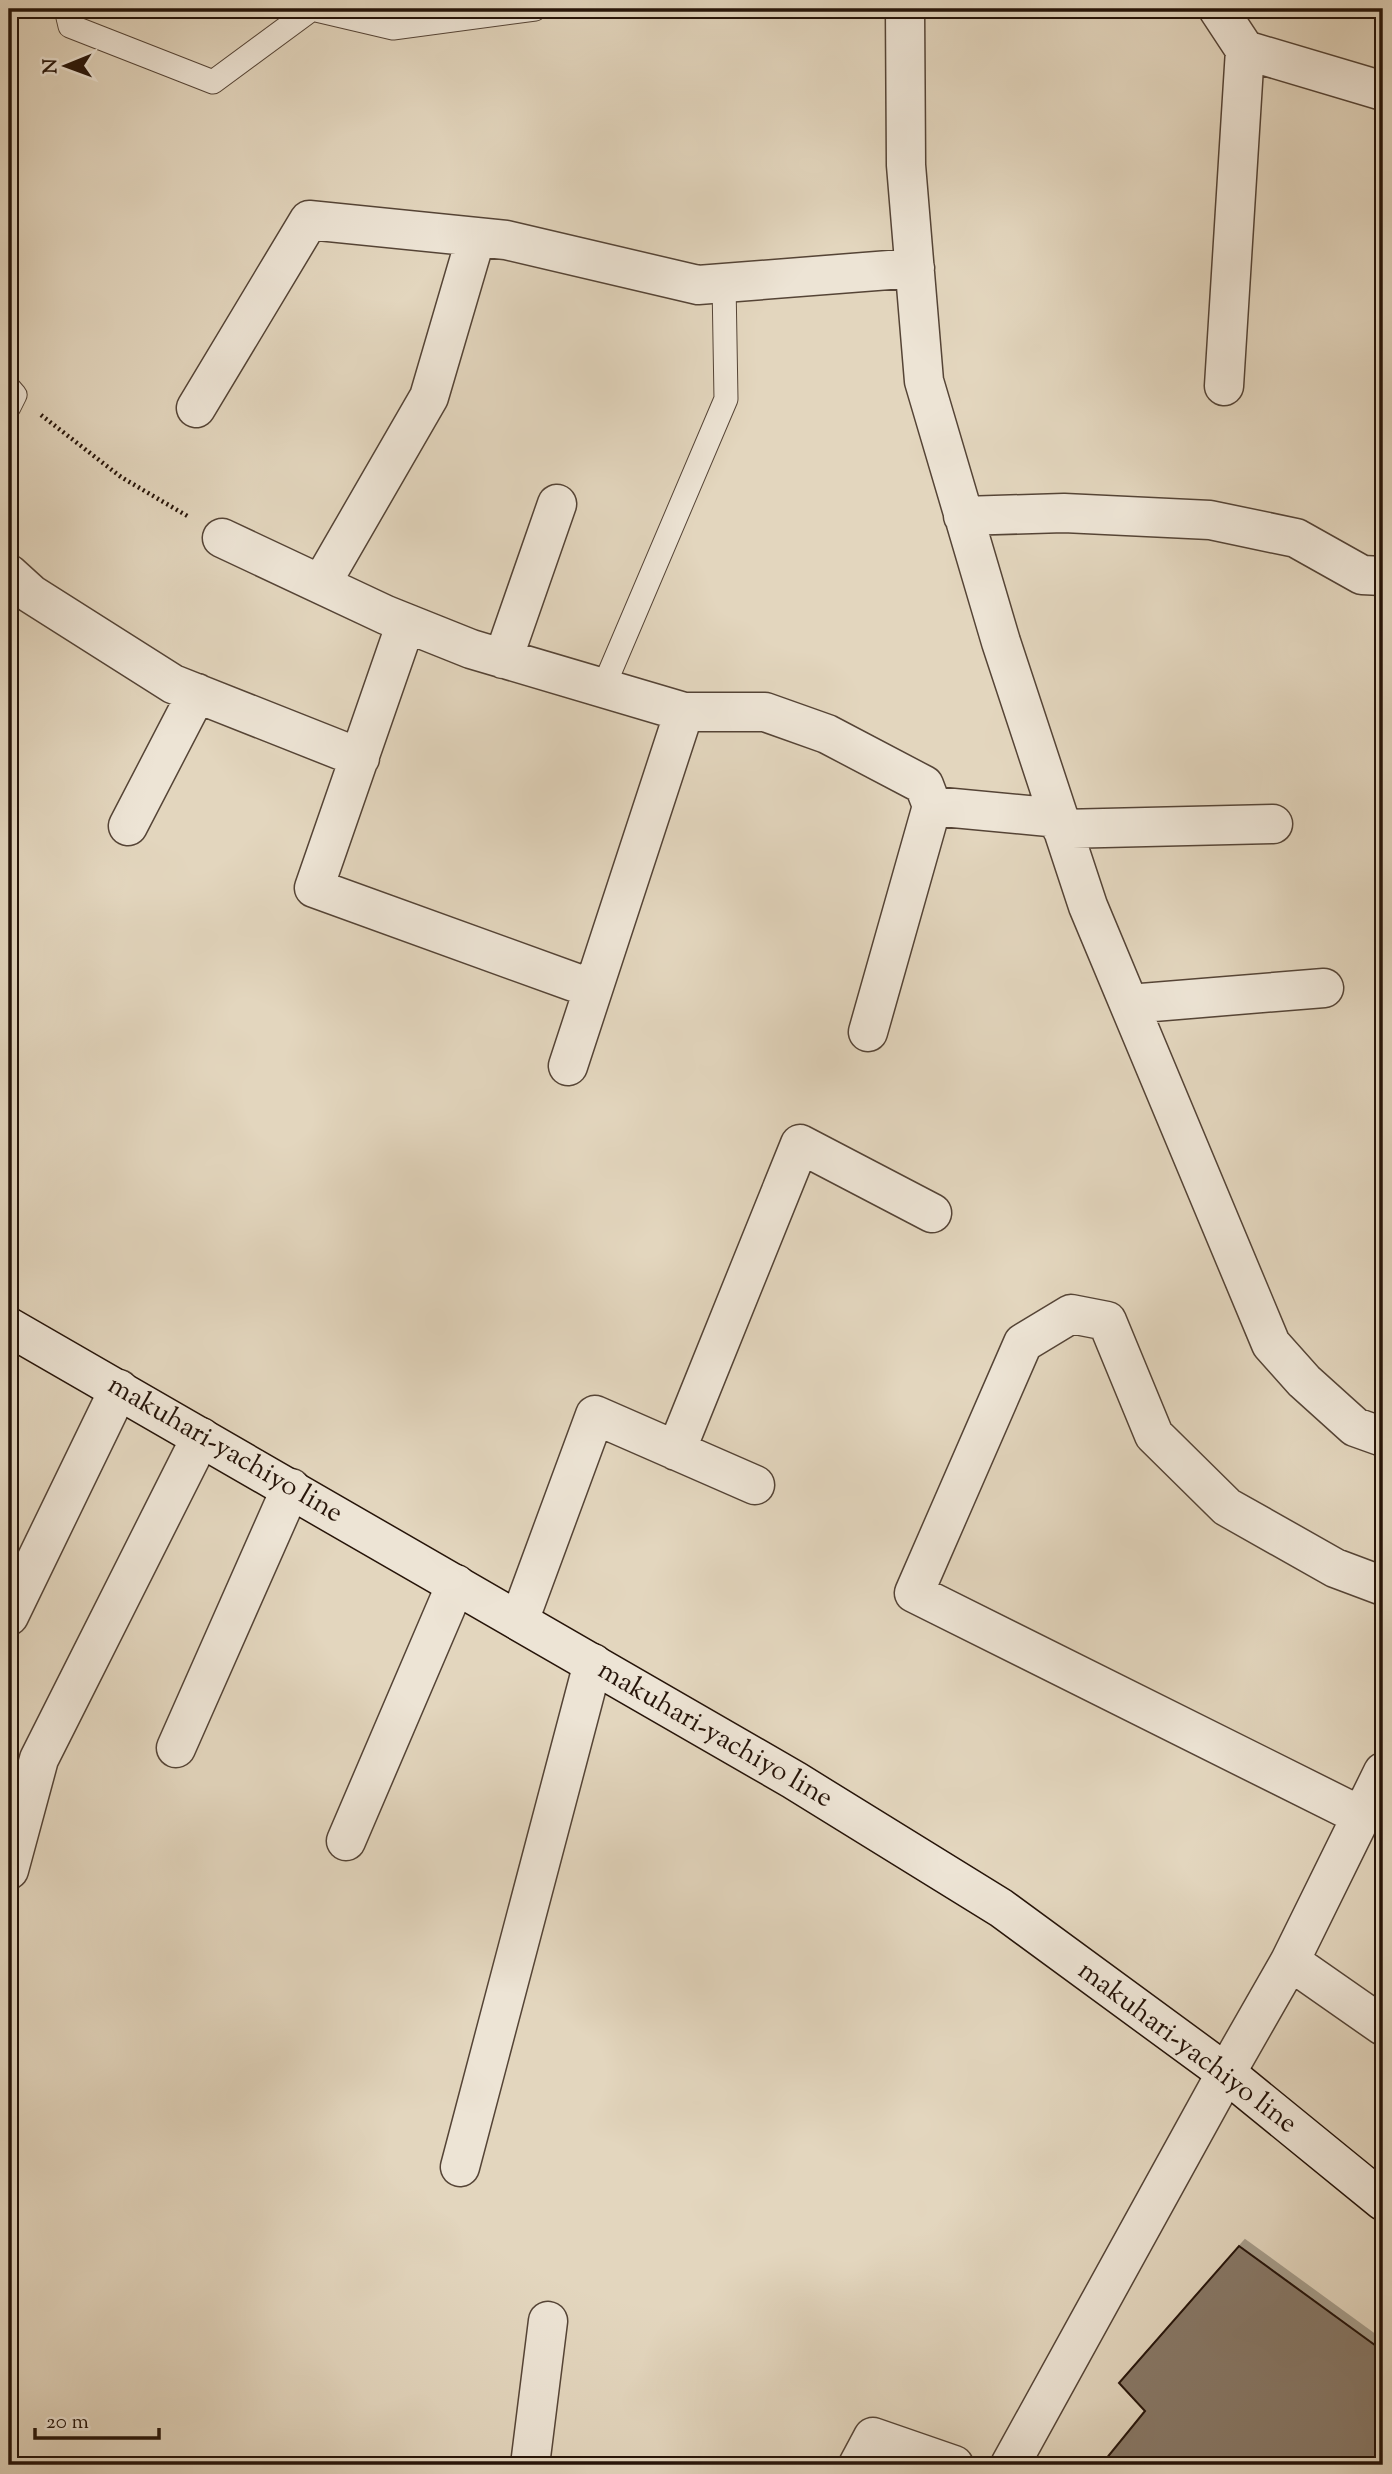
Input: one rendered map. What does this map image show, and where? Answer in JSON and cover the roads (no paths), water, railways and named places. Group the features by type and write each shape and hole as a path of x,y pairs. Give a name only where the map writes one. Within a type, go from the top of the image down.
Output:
{"street":[{"path":"905,9 906,165 924,382 1005,654 1088,906 1270,1344 1304,1381 1355,1427 1383,1437"},
{"path":"1218,9 1245,50 1224,386"},
{"path":"1245,50 1383,91"},
{"path":"196,408 309,220 506,240 698,285 915,268"},
{"path":"321,584 429,397 476,237"},
{"path":"503,659 557,504"},
{"path":"962,516 1064,513 1210,520 1296,538 1362,575 1383,576"},
{"path":"222,538 407,623 471,649 684,712 765,712 827,734 924,785 932,806 868,1032"},
{"path":"9,574 31,594 173,684 360,758"},
{"path":"407,623 314,888 593,989"},
{"path":"128,826 197,693"},
{"path":"568,1066 684,712"},
{"path":"932,806 1061,824 1273,824"},
{"path":"1129,1004 1324,988"},
{"path":"676,1451 800,1144 932,1213"},
{"path":"1361,1816 914,1593 1023,1343 1071,1314 1107,1321 1154,1435 1227,1507 1335,1568 1383,1586"},
{"name":"makuhari-yachiyo line","path":"9,1326 794,1780 1001,1908 1226,2073 1383,2200"},
{"path":"9,1615 119,1389"},
{"path":"519,1621 595,1415 755,1485"},
{"path":"9,1870 39,1759 201,1437"},
{"path":"176,1748 291,1488"},
{"path":"346,1841 456,1584"},
{"path":"460,2167 593,1663"},
{"path":"1010,2465 1290,1961 1383,1772"},
{"path":"1290,1961 1383,2026"},
{"path":"530,2465 548,2321"},
{"path":"858,2465 873,2437 954,2465"}],"lane":[{"path":"66,9 70,26 213,82 312,9 393,28 535,9"},
{"path":"603,688 726,399 724,283"}]}
